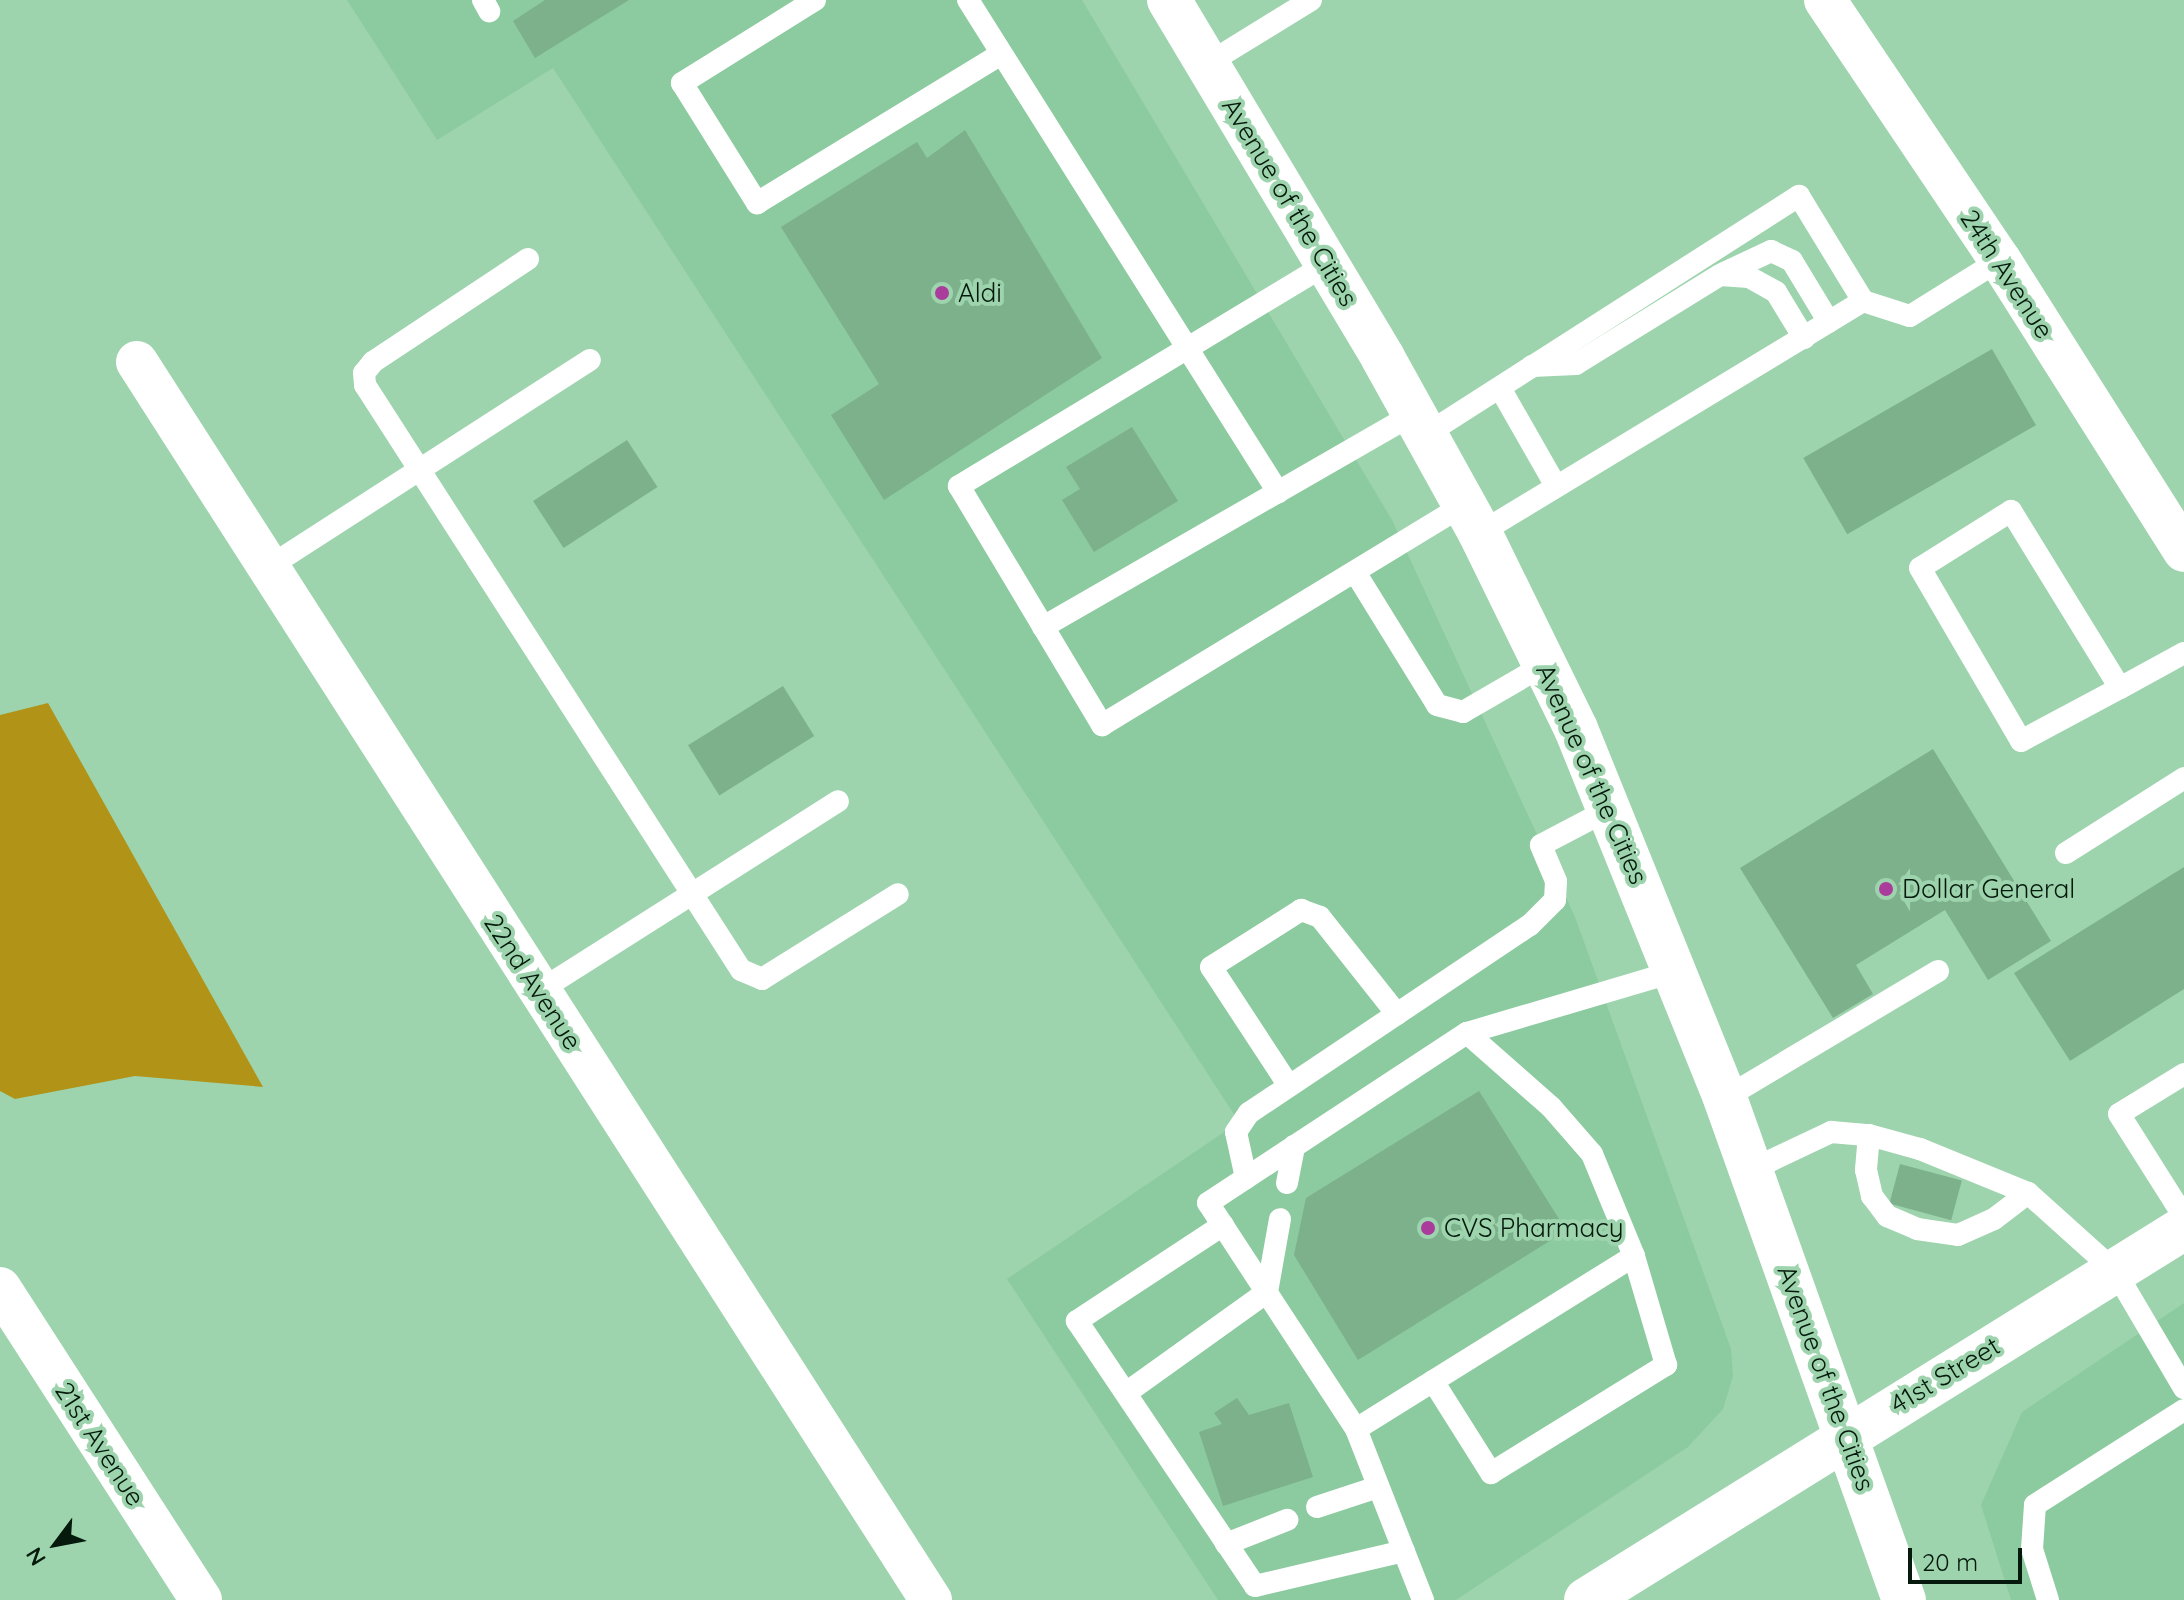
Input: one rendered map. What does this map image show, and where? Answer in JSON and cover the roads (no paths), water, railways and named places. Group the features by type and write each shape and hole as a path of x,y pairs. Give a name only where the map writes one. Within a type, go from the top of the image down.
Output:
{"main road":[{"name":"Avenue of the Cities","path":"1169,0 1420,424 1472,519 1544,665 1610,809 1725,1098 1848,1434 1904,1600"},
{"name":"41st Street","path":"1586,1600 1848,1434 2184,1228"}],"street":[{"name":"24th Avenue","path":"1825,0 2000,260 2184,551"},
{"name":"22nd Avenue","path":"137,362 931,1600"},
{"name":"21st Avenue","path":"0,1288 201,1600"}],"lane":[{"path":"815,0 682,83 757,203 1001,54"},
{"path":"968,0 1278,492"},
{"path":"1207,64 1311,0"},
{"path":"1043,627 1278,492 1500,388 1799,196 1863,301 1910,316 2000,260"},
{"path":"1531,366 1576,364 1720,275 1771,251 1792,261 1829,322"},
{"path":"528,259 364,373 365,385 741,970 762,979 898,894"},
{"path":"1327,264 959,486 1102,725 1355,572 1472,519 1556,486 1863,301"},
{"path":"1720,275 1749,277 1776,292 1804,338"},
{"path":"267,568 590,360"},
{"path":"1500,388 1556,486"},
{"path":"2120,688 2011,511 1920,568 2021,741 2120,688 2184,653"},
{"path":"1355,572 1437,705 1463,712 1544,665"},
{"path":"2066,853 2184,778"},
{"path":"539,991 838,801"},
{"path":"1246,1178 1236,1132 1249,1113 1530,925 1555,900 1556,881 1541,845 1610,809"},
{"path":"1289,1086 1211,967 1301,910 1320,917 1397,1014"},
{"path":"1423,1600 1356,1429 1208,1203 1467,1033 1676,971"},
{"path":"1725,1098 1938,971"},
{"path":"1433,1381 1491,1473 1666,1365 1634,1256 1592,1154 1551,1107 1467,1033"},
{"path":"2184,1074 2119,1114 2184,1217"},
{"path":"1751,1170 1831,1132 1869,1135 1977,1169 2028,1193 2115,1271 2184,1388"},
{"path":"1869,1135 1866,1170 1872,1196 1887,1216 1917,1229 1958,1235 1994,1219 2028,1193"},
{"path":"1287,1183 1294,1146"},
{"path":"1126,1393 1267,1292 1280,1219"},
{"path":"1223,1225 1077,1321 1255,1586 1404,1551"},
{"path":"1356,1429 1634,1256"},
{"path":"2048,1600 2032,1549 2035,1505 2184,1410"},
{"path":"1317,1507 1378,1487"},
{"path":"1226,1544 1287,1520"}],"place":[{"name":"Aldi","path":"942,293"},
{"name":"Dollar General","path":"1886,889"},
{"name":"CVS Pharmacy","path":"1428,1228"}]}
